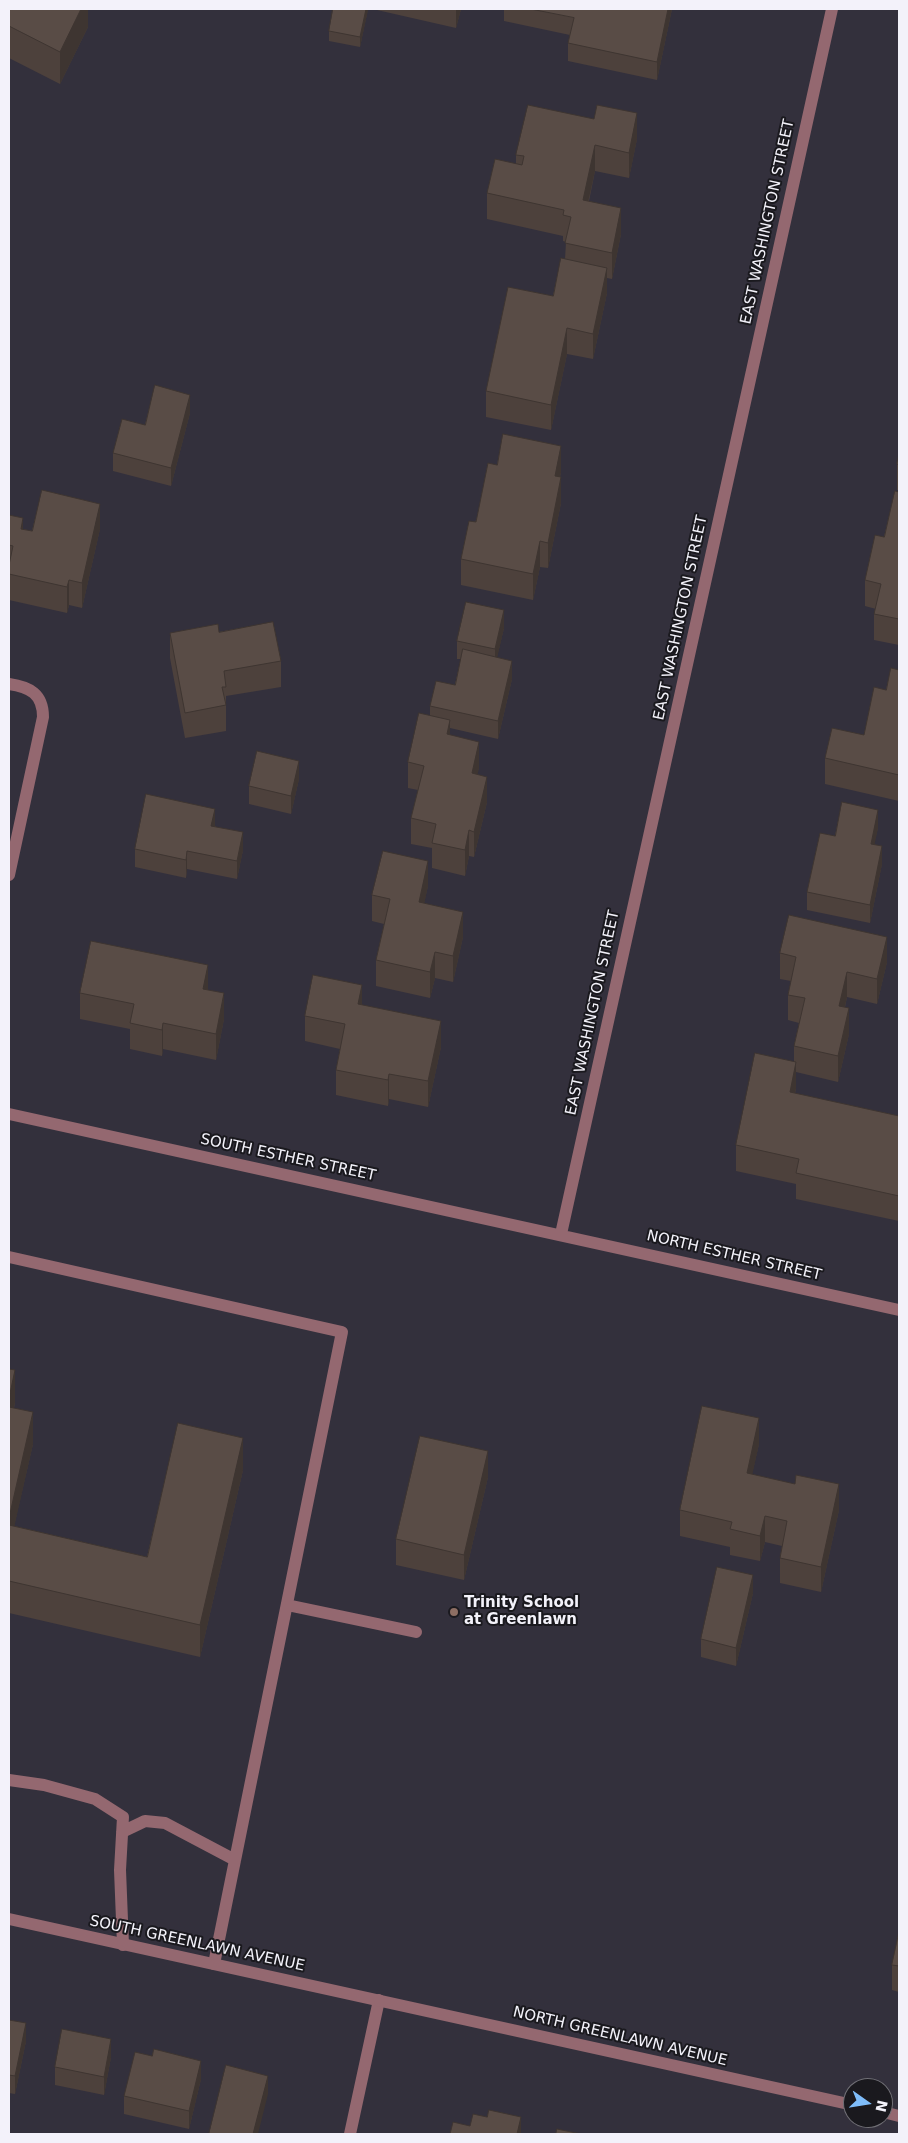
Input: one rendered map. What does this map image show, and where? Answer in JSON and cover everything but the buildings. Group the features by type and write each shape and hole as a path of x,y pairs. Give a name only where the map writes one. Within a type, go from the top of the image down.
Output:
{"street":[{"name":"EAST WASHINGTON STREET","path":"561,1234 832,9"},
{"path":"9,684 23,686 38,697 43,706 43,717 9,875"},
{"name":"SOUTH ESTHER STREET","path":"9,1114 561,1234"},
{"name":"NORTH ESTHER STREET","path":"561,1234 899,1310"},
{"path":"9,1257 342,1332 214,1964"},
{"path":"287,1605 416,1632"},
{"path":"9,1780 44,1786 95,1799 124,1816 120,1870 122,1945"},
{"path":"122,1832 145,1821 165,1823 235,1860"},
{"name":"SOUTH GREENLAWN AVENUE","path":"9,1920 379,2000"},
{"path":"350,2134 379,2000"},
{"name":"NORTH GREENLAWN AVENUE","path":"379,2000 843,2103"}],"place":[{"name":"Trinity School at Greenlawn","path":"454,1612"}]}
